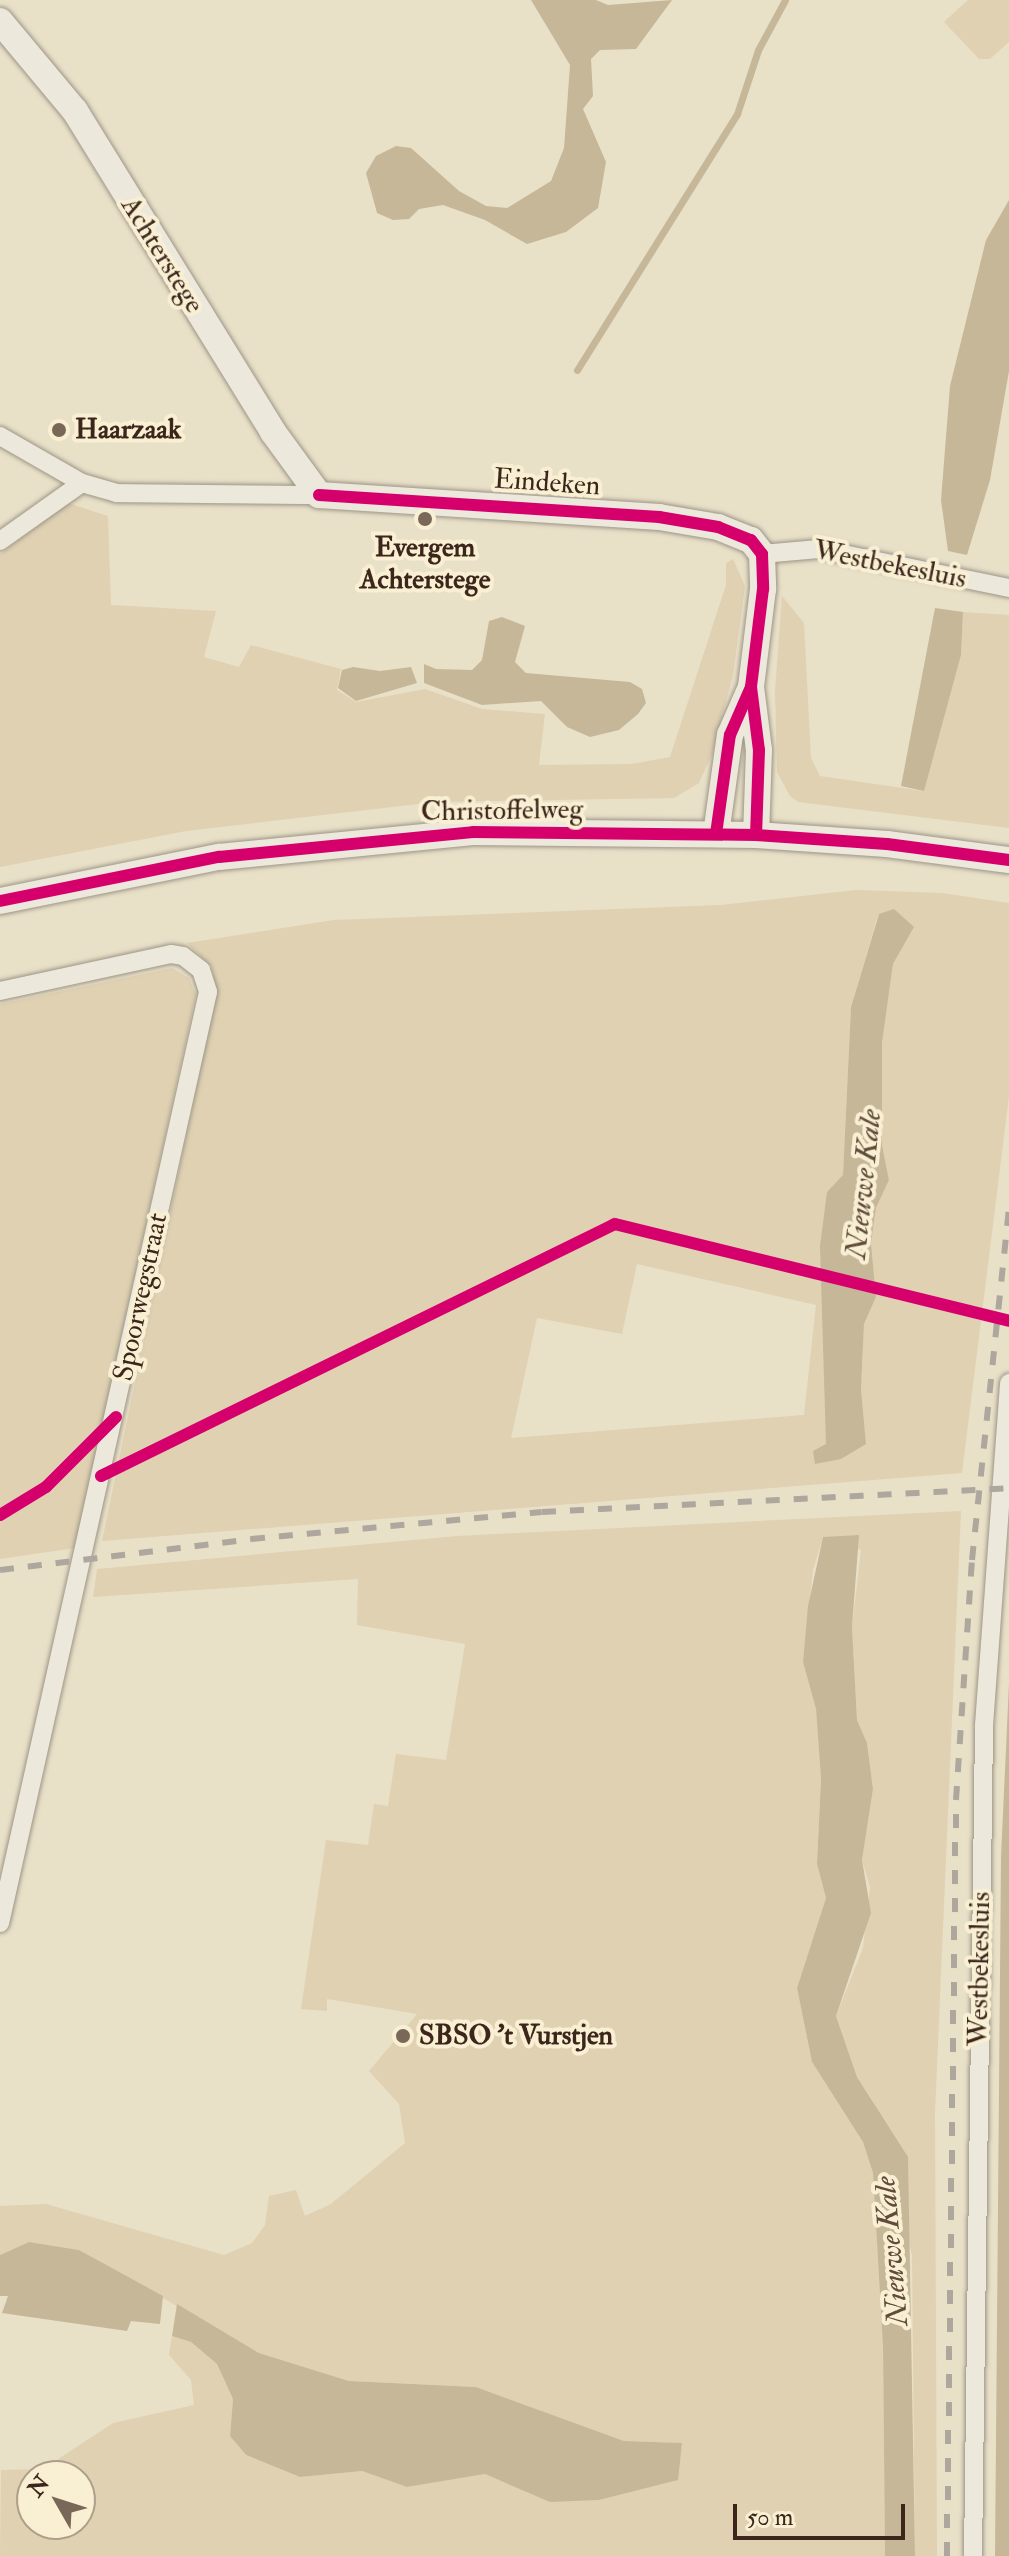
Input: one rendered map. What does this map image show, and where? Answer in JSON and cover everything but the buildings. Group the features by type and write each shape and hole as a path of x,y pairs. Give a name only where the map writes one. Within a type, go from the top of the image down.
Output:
{"street":[{"name":"Achterstege","path":"0,21 75,111 273,432 319,495"},
{"name":"Eindeken","path":"0,436 82,483 116,493 319,495 659,517 737,532 762,554"},
{"path":"0,541 82,483"},
{"name":"Westbekesluis","path":"762,554 819,549 1009,588"},
{"path":"756,835 759,750 751,687 762,554"},
{"path":"716,834 730,735 751,687"},
{"name":"Christoffelweg","path":"0,901 219,857 342,842 473,832 756,835 887,844 1009,860"},
{"name":"Spoorwegstraat","path":"0,991 171,954 192,961 208,992 0,1923"},
{"name":"Westbekesluis","path":"973,2556 984,1725 1009,1383"}],"shaded area":[{"path":"968,0 1009,0 1009,42 990,59 979,59 944,22"},
{"path":"68,503 108,516 111,605 216,611 204,657 239,667 251,645 341,669 337,690 356,702 425,689 482,709 545,714 539,765 632,764 670,757 726,585 726,563 733,559 745,586 733,675 712,754 699,783 674,798 436,802 186,831 0,867 0,554"},
{"path":"782,596 804,623 811,758 820,776 923,791 961,655 963,612 1009,615 1009,828 798,802 790,796 777,772 775,691"},
{"path":"856,890 942,893 1009,903 1009,1096 962,1473 102,1541 216,994 212,967 187,943 334,920 721,905","holes":["878,915 914,927 893,964 882,1043 882,1145 889,1180 876,1208 871,1243 876,1297 864,1324 861,1389 866,1444 826,1444 827,1192 843,1176 851,1007","637,1264 816,1305 804,1415 511,1438 537,1318 622,1334"]},
{"path":"172,968 189,978 196,995 75,1548 0,1559 0,1004"},
{"name":"SBSO 't Vurstjen","path":"961,1511 935,2113 937,2556 915,2556 912,2255 875,2105 857,2077 836,2016 863,1948 870,1887 862,1860 873,1789 867,1743 857,1720 852,1627 861,1550 823,1537 813,1570 803,1662 816,1708 821,1779 817,1864 826,1898 797,1988 812,2062 863,2142 873,2173 883,2347 885,2556 0,2556 1,2470 16,2470 16,2540 96,2540 96,2460 57,2460 113,2423 194,2405 191,2380 169,2355 172,2336 191,2342 217,2364 233,2399 230,2436 246,2455 300,2477 362,2471 407,2487 485,2474 550,2501 599,2500 677,2480 682,2443 624,2441 476,2387 349,2381 259,2353 79,2250 29,2242 0,2255 0,2206 46,2204 224,2255 252,2243 265,2225 269,2196 296,2190 305,2216 331,2204 405,2143 399,2104 369,2071 417,2014 327,1999 327,2011 301,2009 326,1840 368,1845 374,1804 388,1806 396,1754 446,1760 465,1644 357,1625 358,1579 93,1597 97,1569 457,1536"}],"water":[{"path":"531,0 596,0 608,5 672,0 636,49 600,50 591,59 593,96 583,109 606,162 598,208 566,232 527,244 485,220 443,205 419,209 409,219 393,220 377,213 366,173 376,156 396,146 411,148 459,191 486,206 507,208 551,181 564,148 570,65"},
{"path":"1009,200 1009,371 990,480 967,555 948,551 941,500 950,386 986,240"},
{"path":"935,608 963,612 961,655 924,791 901,786"},
{"path":"502,617 525,626 515,662 526,673 630,682 642,689 646,703 619,730 590,737 567,727 541,701 482,705 424,683 424,664 436,669 472,670 482,660 489,621"},
{"path":"353,667 380,671 411,667 417,683 356,701 338,688 342,670"},
{"name":"Nieuwe Kale","path":"894,909 914,927 893,964 882,1043 882,1145 889,1180 876,1208 871,1243 876,1297 864,1324 861,1389 866,1444 841,1459 815,1464 813,1451 826,1444 820,1246 827,1192 843,1175 851,1007 879,914"},
{"name":"Nieuwe Kale","path":"859,1535 852,1627 857,1720 867,1743 873,1789 862,1860 871,1913 836,2016 857,2077 908,2157 915,2556 885,2556 883,2347 873,2173 863,2142 812,2062 797,1988 826,1898 817,1864 821,1779 816,1709 803,1662 808,1606 823,1537"},
{"path":"1009,1683 1009,2556 995,2556 1001,1857"},
{"path":"29,2242 79,2250 163,2296 160,2324 131,2321 127,2331 2,2313 8,2296 0,2296 0,2255"},
{"path":"177,2304 259,2353 349,2381 476,2387 624,2441 682,2443 678,2480 599,2500 550,2502 485,2474 407,2487 362,2471 300,2477 246,2455 230,2436 233,2399 217,2364 191,2342 172,2336"}],"waterway":[{"path":"577,370 737,114 758,50 785,0"}],"railway":[{"path":"947,2556 956,1800 972,1560 1009,1208"},
{"path":"0,1570 251,1539 542,1512 1009,1488"}],"cycle path":[{"path":"319,495 659,517 718,527 751,540 762,554 763,589 751,687 759,750 756,835"},
{"path":"716,834 730,735 751,687"},
{"path":"0,901 219,857 473,832 756,835 887,844 1009,860"},
{"path":"101,1476 615,1224 1009,1321"},
{"path":"0,1515 46,1487 116,1417"}],"place":[{"name":"Haarzaak","path":"59,430"},
{"name":"Evergem Achterstege","path":"425,519"},
{"name":"SBSO 't Vurstjen","path":"403,2036"}]}
